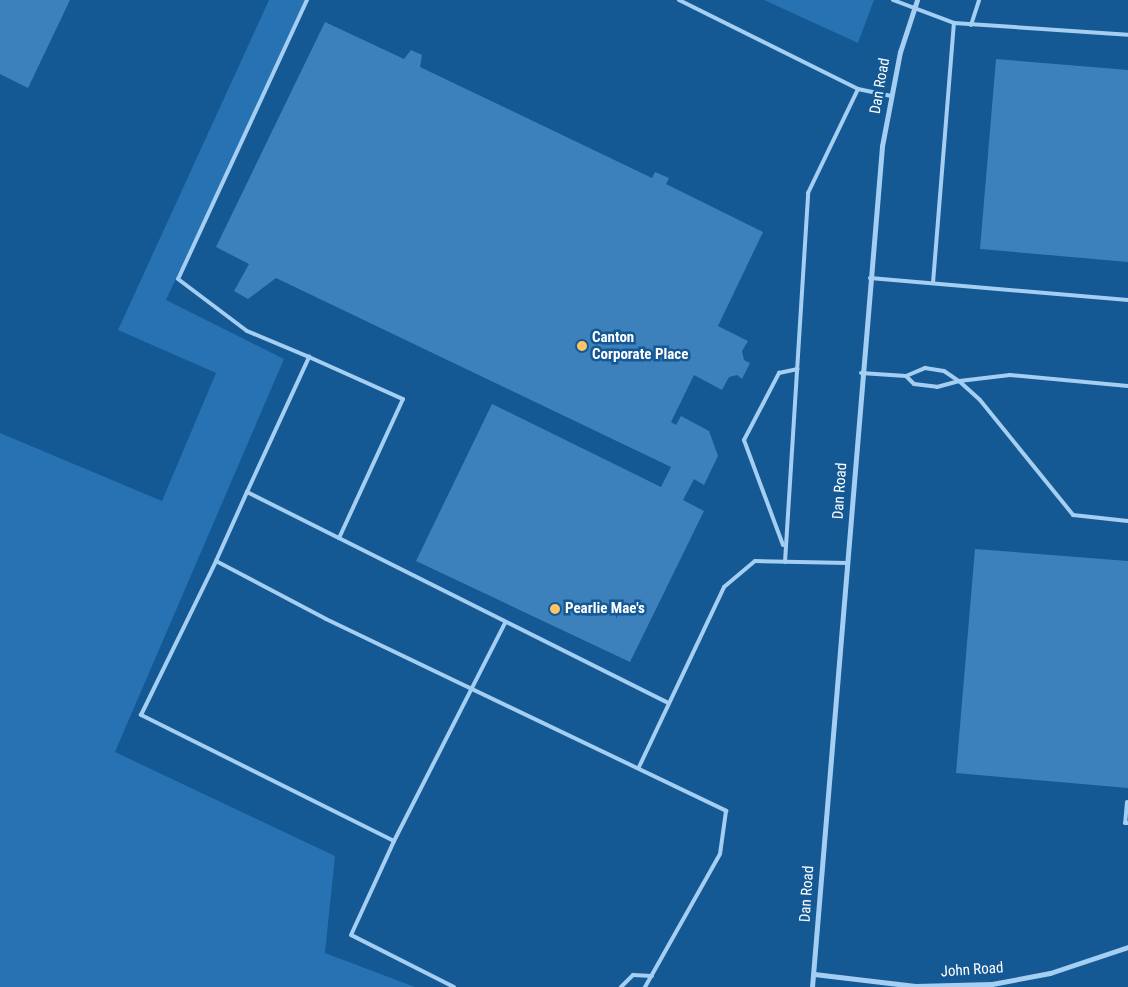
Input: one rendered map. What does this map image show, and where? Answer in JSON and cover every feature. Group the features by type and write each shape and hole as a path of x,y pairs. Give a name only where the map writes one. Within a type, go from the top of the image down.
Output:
{"street":[{"name":"Dan Road","path":"812,987 848,563 861,373 882,146 900,52 917,0"},
{"name":"John Road","path":"814,974 914,986 992,984 1050,974 1128,947"}],"lane":[{"path":"307,0 178,279 247,331 403,399 339,538"},
{"path":"679,0 858,89 891,96"},
{"path":"893,0 913,10 954,23 1128,35"},
{"path":"970,25 979,0"},
{"path":"933,283 954,23"},
{"path":"786,562 785,548 808,194 858,89"},
{"path":"870,278 1128,300"},
{"path":"309,357 216,561 141,715 394,841"},
{"path":"861,373 906,376 925,368 944,371 980,400 1073,514 1128,521"},
{"path":"785,548 744,440 780,373 798,369"},
{"path":"906,376 914,384 937,387 958,381 1010,375 1128,386"},
{"path":"247,492 668,704"},
{"path":"216,561 326,619 472,687 726,810 720,854 645,987"},
{"path":"639,768 724,587 755,561 848,563"},
{"path":"454,987 351,935 394,841 505,623"},
{"path":"1127,802 1125,823 1128,824"},
{"path":"621,987 633,976 652,976"}],"shaded area":[{"path":"269,0 306,0 166,300 284,359 115,752 335,856 325,953 415,987 0,987 0,433 162,501 216,373 118,330"},
{"path":"764,0 874,0 858,43"}],"building":[{"path":"0,0 70,0 28,88 0,74"},
{"name":"Canton Corporate Place","path":"325,22 404,59 411,50 422,55 420,67 652,178 655,172 669,178 666,184 763,232 718,326 748,341 742,351 744,360 750,363 742,379 737,375 729,377 722,390 694,375 671,422 676,425 681,416 709,431 718,456 704,485 694,479 683,500 704,511 630,662 416,561 492,404 661,487 671,467 276,278 248,299 234,291 249,264 216,247"},
{"path":"996,59 1128,70 1128,262 980,249"},
{"path":"975,549 1128,561 1128,788 956,773"}],"place":[{"name":"Canton Corporate Place","path":"582,346"},
{"name":"Pearlie Mae's","path":"555,609"}]}
